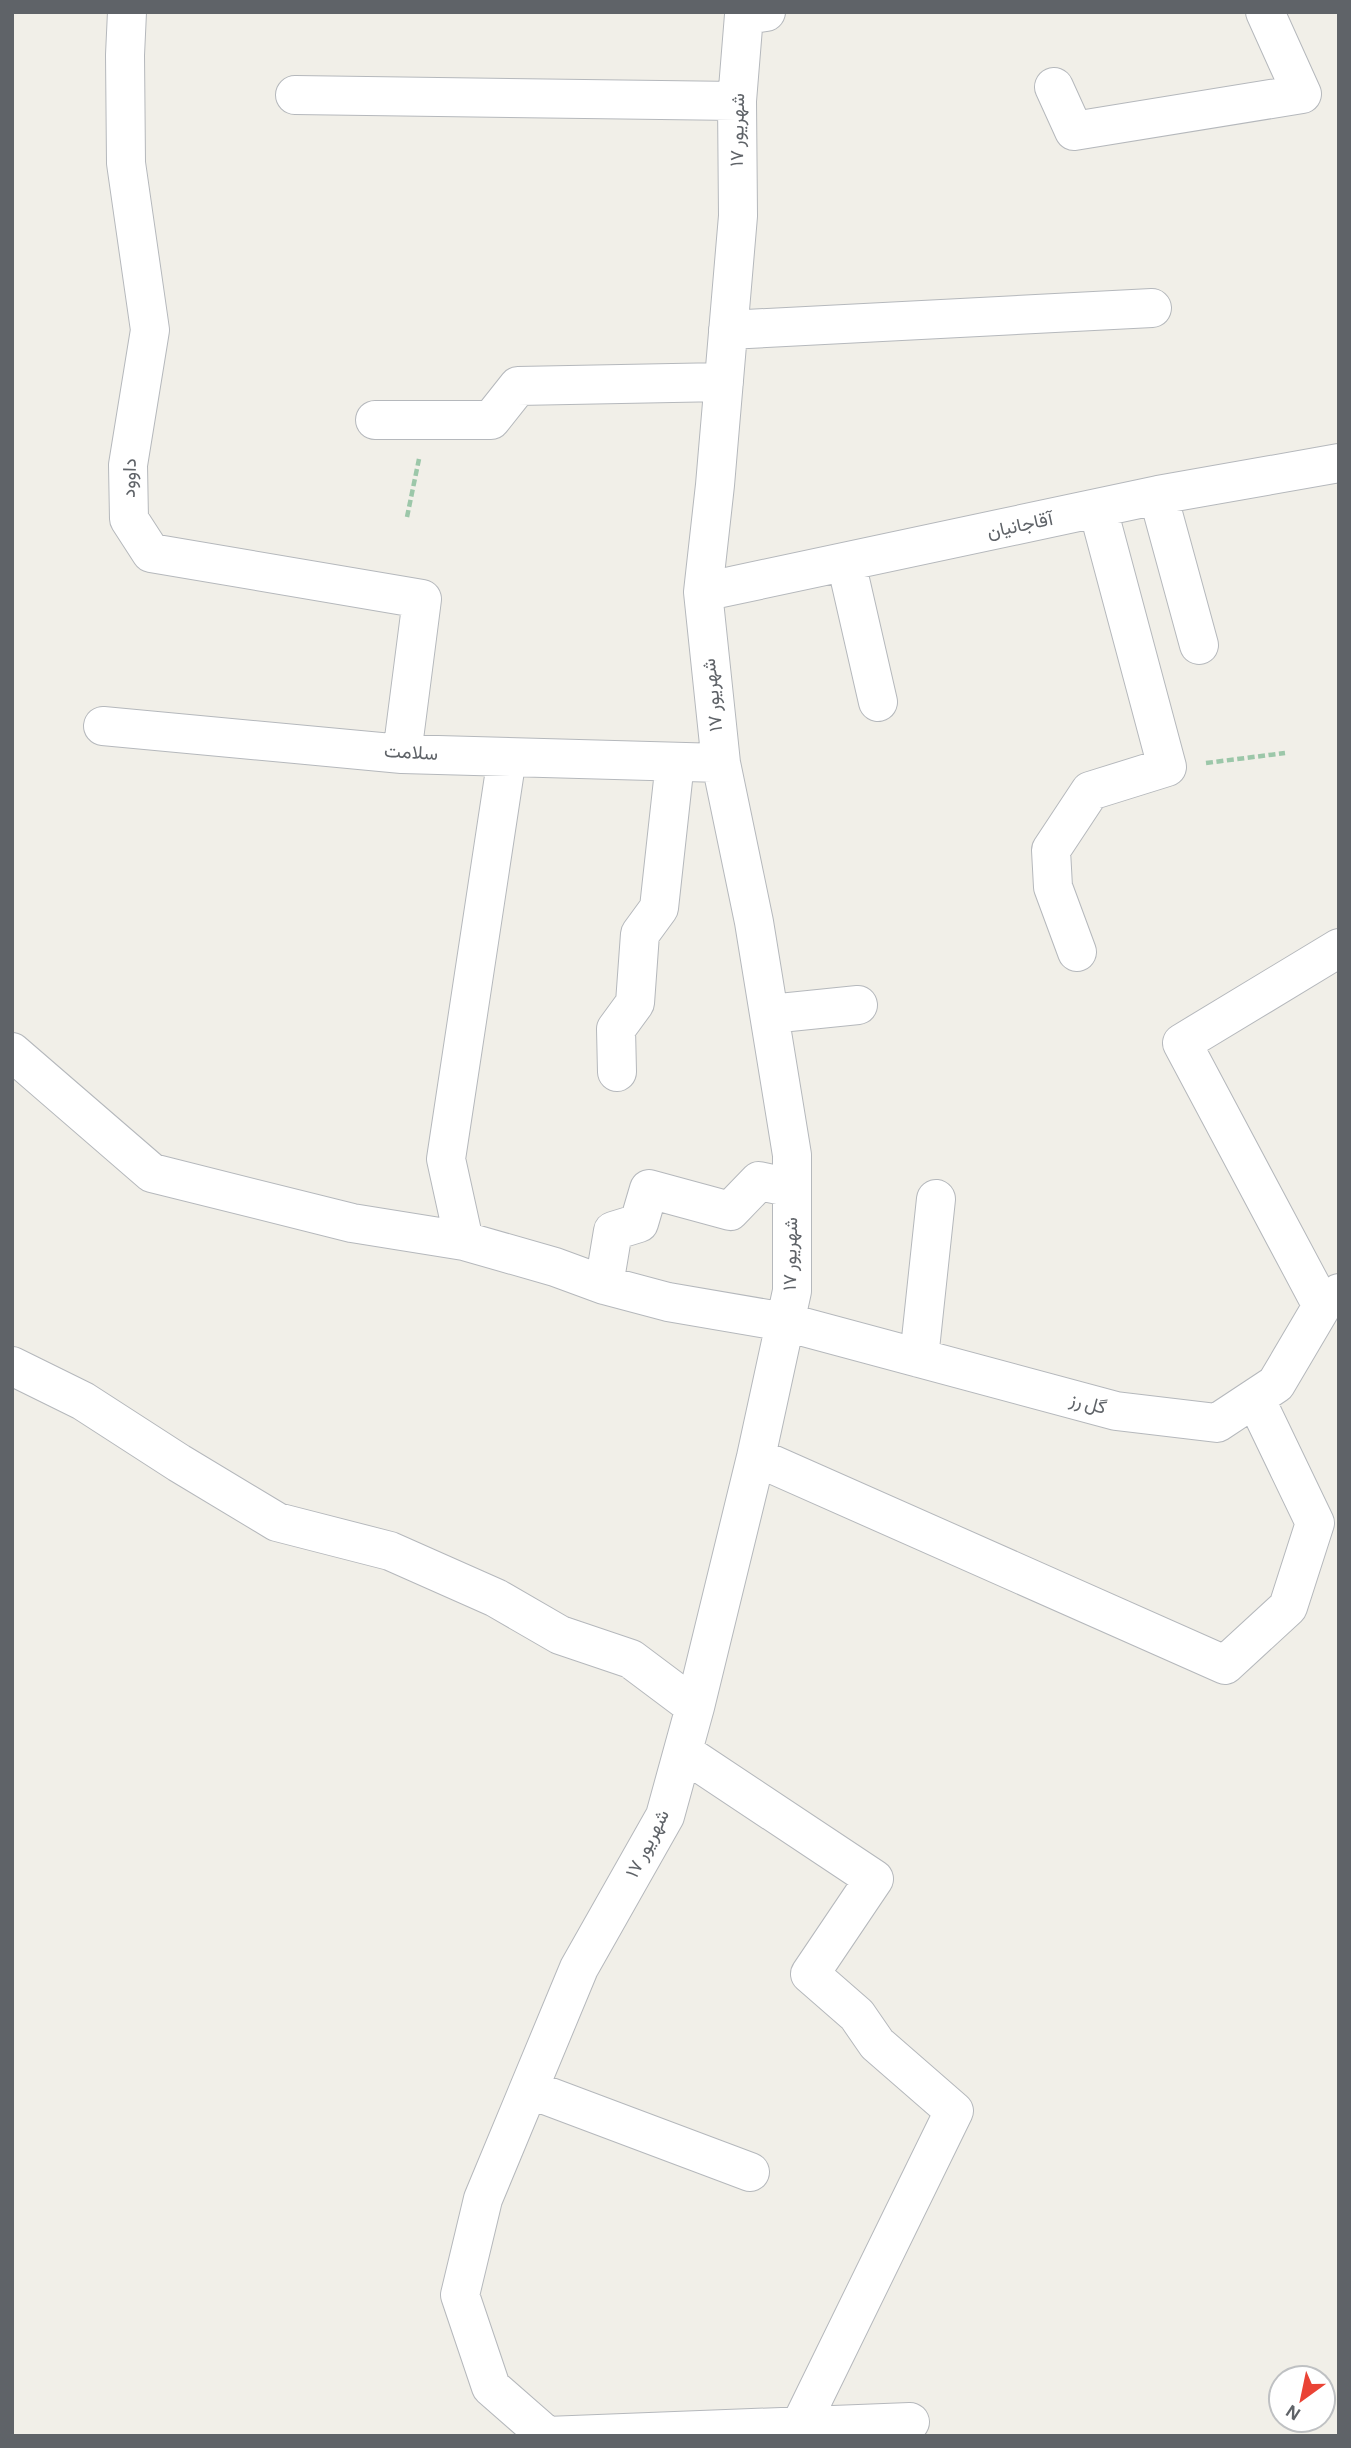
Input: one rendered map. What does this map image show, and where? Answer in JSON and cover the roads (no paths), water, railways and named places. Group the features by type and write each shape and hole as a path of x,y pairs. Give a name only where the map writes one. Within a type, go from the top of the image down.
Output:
{"street":[{"name":"داوود","path":"127,12 126,163 150,330 128,465 129,519 151,553 422,599 402,754"},
{"name":"۱۷ شهریور","path":"766,12 744,15 737,100 737,216 703,592 721,764 754,922 792,1155 792,1291 756,1457 695,1707 665,1816 579,1968 483,2199 460,2295 491,2387 547,2436 910,2422"},
{"path":"1054,88 1074,131 1302,94 1265,12"},
{"path":"295,95 737,100"},
{"path":"728,330 1152,308"},
{"path":"375,420 491,420 518,386 724,382"},
{"name":"آقاجانیان","path":"703,592 1158,495 1339,463"},
{"path":"1158,495 1199,645"},
{"path":"1077,952 1053,887 1051,850 1090,791 1167,768 1098,509"},
{"path":"846,562 878,702"},
{"name":"سلامت","path":"103,726 402,754 721,764"},
{"path":"464,1241 446,1159 508,757"},
{"path":"617,1072 616,1029 635,1003 640,934 659,908 675,762"},
{"path":"1330,1300 1182,1043 1339,948"},
{"path":"769,1014 858,1005"},
{"name":"گل رز","path":"12,1052 152,1172 352,1223 464,1241 668,1302 785,1322 1116,1412 1217,1423 1276,1384 1330,1300"},
{"path":"604,1285 613,1231 639,1223 649,1189 730,1211 759,1181 792,1188"},
{"path":"919,1358 936,1199"},
{"path":"12,1366 83,1401 277,1522 390,1551 496,1598 560,1634 631,1659 695,1707"},
{"path":"756,1457 1225,1665 1288,1607 1315,1522 1255,1398"},
{"path":"683,1752 874,1879 810,1974 857,2015 877,2043 954,2111 800,2426"},
{"path":"529,2089 750,2172"}]}
